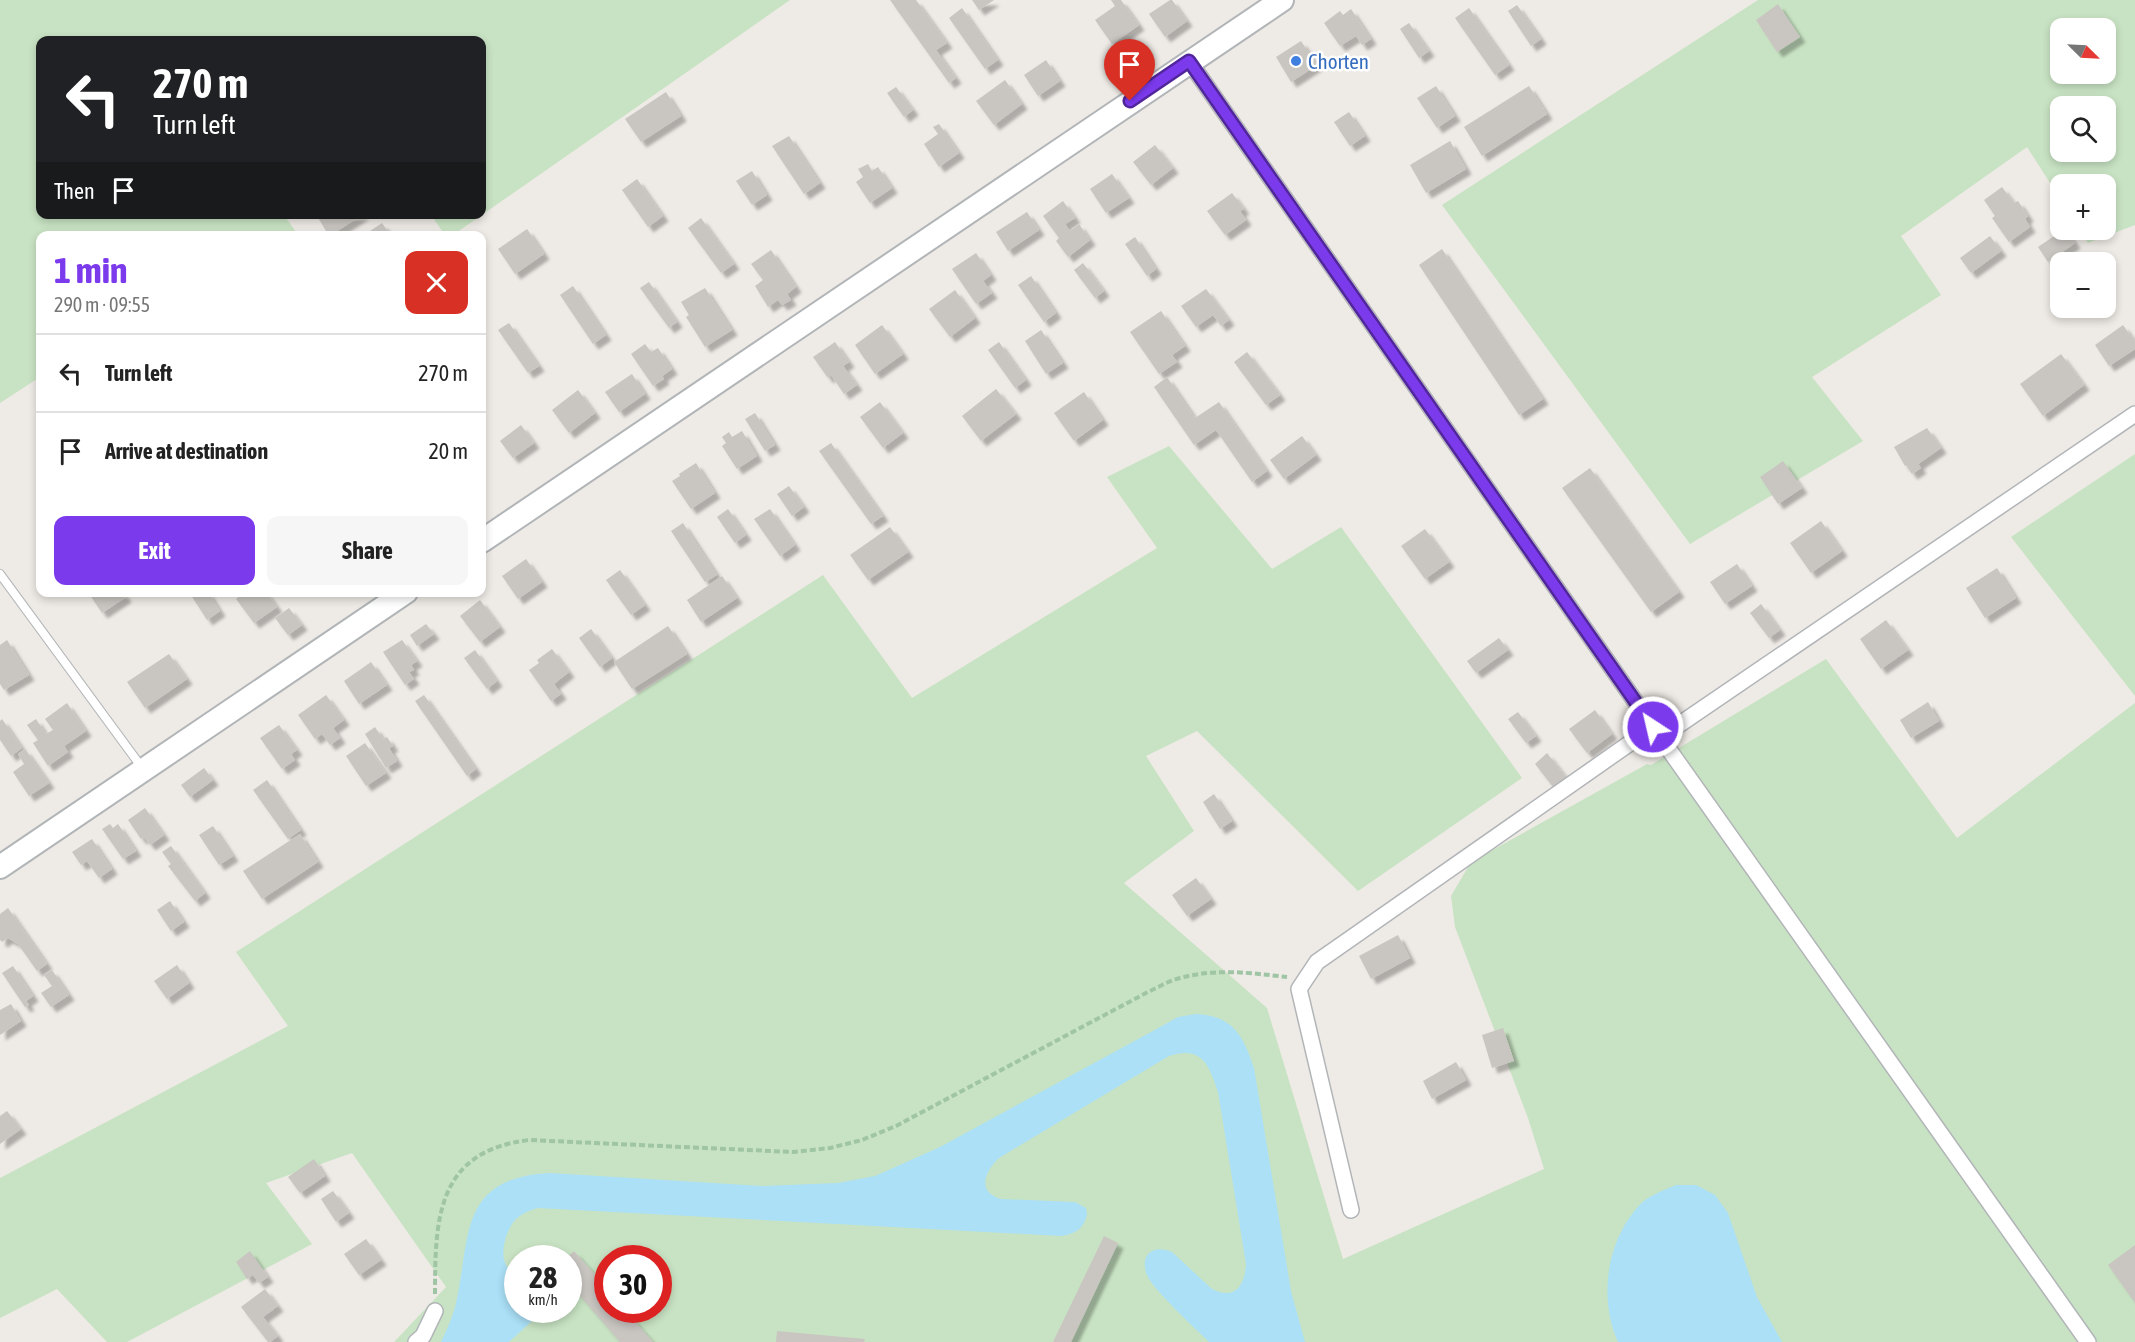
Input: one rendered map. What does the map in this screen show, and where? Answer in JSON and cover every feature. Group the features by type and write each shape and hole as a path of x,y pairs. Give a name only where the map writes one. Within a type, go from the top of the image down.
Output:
{"main road":[{"path":"486,538 1282,0"},
{"path":"0,867 399,597"}],"street":[{"path":"1189,61 2088,1342"},
{"path":"1351,1210 1299,988 1317,962 1655,728 2135,414"},
{"path":"416,1342 423,1336 435,1311"}],"lane":[{"path":"0,574 144,770"}],"path":[{"path":"435,1311 435,1256 438,1224 444,1200 454,1180 469,1161 486,1150 507,1143 529,1140 754,1151 793,1152 830,1148 862,1140 896,1126 1178,978 1207,972 1234,971 1306,979"}],"green space":[{"path":"0,0 790,0 486,212 486,36 36,36 36,219 287,219 295,231 36,231 36,380 0,403"},
{"path":"1758,0 2135,0 2135,225 2116,232 2116,174 2050,174 2050,183 2027,147 1901,236 1941,295 1812,377 1863,441 1690,544 1442,205"},
{"path":"434,219 476,219 459,231 442,231"},
{"path":"1169,446 1272,569 1341,527 1522,778 1358,891 1197,731 1146,756 1194,831 1124,883 1267,1008 1343,1259 1544,1169 1528,1118 1455,927 1451,896 1471,862 1647,764 1651,765 1826,659 1957,838 2135,703 2135,1342 394,1342 446,1287 352,1153 266,1183 312,1244 127,1342 107,1342 57,1289 0,1318 0,1178 288,1026 236,952 823,575 912,698 1157,548 1107,477"},
{"path":"2135,454 2135,696 2011,537"}],"water":[{"path":"1196,1014 1219,1019 1235,1029 1246,1046 1254,1068 1291,1291 1305,1342 1209,1342 1166,1300 1147,1275 1146,1257 1149,1253 1159,1249 1172,1252 1212,1289 1220,1292 1233,1292 1237,1289 1245,1272 1246,1264 1218,1092 1211,1073 1202,1060 1197,1055 1180,1053 1169,1056 999,1158 990,1169 985,1181 988,1191 993,1196 1001,1199 1075,1202 1086,1208 1084,1223 1071,1234 1061,1236 538,1208 516,1219 507,1234 503,1254 504,1323 530,1323 509,1342 441,1342 455,1308 468,1234 474,1215 484,1199 499,1186 520,1177 550,1173 762,1186 838,1183 875,1176 940,1147 1178,1017"},
{"path":"1676,1185 1696,1185 1715,1195 1728,1213 1757,1297 1782,1342 1618,1342 1612,1326 1607,1291 1612,1255 1626,1223 1640,1204 1654,1194"}],"building":[{"path":"890,0 916,0 947,43 936,50 956,78 949,83"},
{"path":"972,0 994,0 979,10"},
{"path":"1111,0 1121,0 1139,25 1112,44 1095,20 1115,6"},
{"path":"1170,0 1187,21 1165,37 1149,14"},
{"path":"1778,4 1800,37 1777,52 1756,20"},
{"path":"1517,5 1541,39 1531,46 1508,11"},
{"path":"962,8 998,60 985,69 949,18"},
{"path":"1469,8 1509,65 1495,75 1455,18"},
{"path":"1351,9 1371,39 1362,45 1356,36 1340,46 1324,23 1340,11 1343,15"},
{"path":"1409,23 1429,51 1419,58 1400,29"},
{"name":"Chorten","path":"1301,41 1317,65 1291,82 1276,57"},
{"path":"1046,60 1060,81 1038,96 1024,75"},
{"path":"1005,80 1022,104 994,125 976,101"},
{"path":"1436,86 1455,116 1437,128 1417,98"},
{"path":"1529,86 1547,114 1482,156 1464,127"},
{"path":"896,87 913,110 904,117 887,93"},
{"path":"666,92 681,116 641,142 625,119"},
{"path":"1349,112 1365,136 1350,146 1334,122"},
{"path":"939,124 959,153 939,167 924,144 938,134 933,127"},
{"path":"789,136 820,183 804,194 772,146"},
{"path":"1450,141 1466,169 1426,193 1410,165"},
{"path":"1155,145 1173,168 1151,185 1133,162"},
{"path":"868,164 872,171 878,167 892,188 870,203 856,182 863,177 858,169"},
{"path":"752,171 767,195 752,205 736,181"},
{"path":"1112,174 1129,198 1106,213 1090,189"},
{"path":"637,179 663,216 648,227 622,190"},
{"path":"2002,187 2014,203 2018,201 2028,216 2025,219 2030,227 2009,242 1992,218 1995,216 1984,200"},
{"path":"1232,193 1244,209 1240,211 1246,220 1225,235 1207,211"},
{"path":"1063,201 1075,218 1065,224 1070,231 1079,224 1090,240 1068,257 1056,241 1059,238 1043,216"},
{"path":"1027,212 1039,230 1008,251 996,232"},
{"path":"701,218 734,264 721,273 688,228"},
{"path":"319,219 356,219 337,231 326,231"},
{"path":"382,223 388,231 370,231"},
{"path":"527,229 544,254 515,274 498,249"},
{"path":"1990,236 2001,251 1971,273 1960,258"},
{"path":"1135,237 1156,269 1147,276 1125,244"},
{"path":"2050,239 2073,240 2075,243 2062,252 2050,252 2048,262 2038,247"},
{"path":"1442,249 1543,399 1519,415 1419,265"},
{"path":"771,250 796,287 787,294 791,300 782,305 778,300 768,307 755,286 763,280 751,264"},
{"path":"976,253 991,275 983,281 992,293 976,304 952,269"},
{"path":"1083,263 1104,291 1095,298 1074,270"},
{"path":"1031,276 1056,313 1044,322 1018,285"},
{"path":"649,282 677,322 669,328 640,288"},
{"path":"573,286 606,335 593,344 560,295"},
{"path":"705,288 732,330 705,347 686,317 689,315 681,302"},
{"path":"1206,289 1229,320 1221,326 1213,315 1196,327 1181,306"},
{"path":"955,290 975,318 950,337 929,309"},
{"path":"1161,311 1185,346 1172,355 1177,362 1159,374 1130,332"},
{"path":"509,323 539,366 528,373 498,330"},
{"path":"882,325 903,354 875,374 855,345"},
{"path":"2123,325 2135,342 2135,349 2109,366 2095,345"},
{"path":"1041,330 1063,363 1046,374 1025,341"},
{"path":"835,342 849,362 843,366 857,385 844,394 831,375 828,378 813,357"},
{"path":"999,342 1026,380 1015,388 988,350"},
{"path":"645,344 651,352 658,348 672,369 662,376 664,379 653,386 631,354"},
{"path":"1247,352 1280,395 1266,405 1234,362"},
{"path":"2061,354 2084,385 2043,416 2020,384"},
{"path":"632,374 645,394 619,412 605,392"},
{"path":"1167,377 1195,418 1219,402 1267,471 1252,482 1216,430 1194,445 1154,387"},
{"path":"996,389 1016,414 981,441 962,416"},
{"path":"578,390 595,413 569,433 552,410"},
{"path":"1084,392 1103,420 1074,441 1054,413"},
{"path":"880,402 903,433 883,448 860,417"},
{"path":"755,413 775,445 765,451 745,419"},
{"path":"521,425 534,443 513,458 500,441"},
{"path":"1927,428 1941,448 1918,464 1921,468 1912,474 1894,447"},
{"path":"742,431 757,456 737,469 722,446 726,443 722,437 729,432 732,437"},
{"path":"1302,436 1316,455 1284,479 1270,460"},
{"path":"831,443 883,516 871,524 819,451"},
{"path":"1783,461 1802,488 1778,504 1760,477"},
{"path":"696,463 715,493 691,509 672,481"},
{"path":"1590,468 1679,592 1651,612 1562,488"},
{"path":"789,486 804,507 792,516 777,494"},
{"path":"728,509 746,535 735,543 717,517"},
{"path":"770,509 795,545 780,556 754,519"},
{"path":"1821,521 1842,551 1811,573 1790,543"},
{"path":"683,523 717,575 705,582 671,531"},
{"path":"890,527 908,552 868,580 850,555"},
{"path":"1425,529 1449,562 1425,579 1401,546"},
{"path":"526,559 542,582 518,599 502,576"},
{"path":"1737,564 1752,586 1725,604 1710,582"},
{"path":"1997,568 2016,598 1985,618 1966,588"},
{"path":"620,570 645,605 631,615 606,580"},
{"path":"722,576 737,598 701,622 687,600"},
{"path":"91,597 126,597 102,613"},
{"path":"192,597 211,597 220,611 207,620"},
{"path":"238,597 270,597 277,607 254,623 236,599"},
{"path":"480,600 500,627 480,642 460,616"},
{"path":"1761,604 1780,630 1769,638 1750,613"},
{"path":"289,608 302,625 288,635 275,618"},
{"path":"1886,620 1908,650 1881,669 1860,639"},
{"path":"426,624 434,634 417,646 410,635"},
{"path":"668,626 687,654 632,689 614,662"},
{"path":"591,629 612,658 600,667 579,638"},
{"path":"1499,638 1508,650 1476,673 1467,661"},
{"path":"7,640 29,675 4,690 0,684 0,645"},
{"path":"402,640 417,661 411,665 414,670 409,672 414,679 405,685 383,652"},
{"path":"552,649 569,672 554,684 561,694 551,701 529,670 539,663 537,660"},
{"path":"475,650 497,681 487,689 464,658"},
{"path":"169,654 187,679 145,708 127,682"},
{"path":"371,662 387,685 359,704 344,681"},
{"path":"326,695 344,720 333,728 340,738 330,745 322,734 315,739 298,715"},
{"path":"424,695 476,769 467,776 415,701"},
{"path":"1928,702 1939,721 1911,738 1900,720"},
{"path":"67,703 86,731 64,746 68,752 48,766 33,743 38,740 27,725 36,719 46,734 53,730 45,719"},
{"path":"1595,710 1612,734 1587,753 1569,729"},
{"path":"1518,712 1536,736 1526,743 1508,719"},
{"path":"2,719 22,748 11,756 0,740 0,721"},
{"path":"279,725 297,750 291,754 295,760 282,769 260,738"},
{"path":"375,727 383,739 387,737 393,746 389,748 397,761 386,768 365,734"},
{"path":"365,743 386,773 366,786 346,756"},
{"path":"25,749 49,783 29,796 13,772 24,764 18,754"},
{"path":"1547,753 1566,777 1553,787 1535,764"},
{"path":"204,768 213,780 190,797 181,785"},
{"path":"267,780 301,830 288,839 253,790"},
{"path":"1214,794 1232,821 1220,829 1203,802"},
{"path":"145,808 164,835 150,845 144,837 141,839 128,820"},
{"path":"110,824 113,828 118,824 136,851 123,859 102,829"},
{"path":"213,826 233,856 219,865 199,835"},
{"path":"300,834 318,862 262,899 243,871"},
{"path":"92,839 112,869 99,878 87,861 81,865 72,852"},
{"path":"171,846 205,893 195,901 168,866 171,864 162,852"},
{"path":"1196,878 1211,899 1187,916 1172,895"},
{"path":"170,901 184,922 171,931 157,910"},
{"path":"8,908 47,964 37,971 18,944 8,938 2,942 0,940 0,914"},
{"path":"1398,935 1410,958 1371,979 1359,956"},
{"path":"177,965 189,983 167,999 154,981"},
{"path":"13,966 33,996 26,1001 29,1005 25,1007 2,973"},
{"path":"52,970 69,995 51,1007 41,993 52,986 44,975"},
{"path":"11,1004 21,1021 0,1035 0,1010"},
{"path":"1503,1028 1514,1061 1492,1068 1482,1035"},
{"path":"1456,1062 1466,1080 1432,1099 1423,1081"},
{"path":"7,1111 21,1129 0,1144 0,1116"},
{"path":"314,1159 325,1176 300,1193 288,1177"},
{"path":"333,1191 349,1213 336,1222 321,1199"},
{"path":"1104,1236 1118,1243 1071,1342 1053,1342"},
{"path":"366,1239 381,1260 359,1275 344,1254"},
{"path":"2135,1245 2135,1303 2108,1265"},
{"path":"250,1251 268,1277 259,1283 253,1275 247,1279 236,1262"},
{"path":"582,1260 594,1273 594,1312 582,1298"},
{"path":"265,1289 278,1306 263,1317 278,1336 270,1342 241,1307"},
{"path":"604,1323 636,1323 653,1342 620,1342"},
{"path":"777,1331 865,1339 864,1342 776,1342"}],"place":[{"name":"Chorten","path":"1296,61"}],"route":[{"path":"1130,101 1189,61 1653,727"}]}
